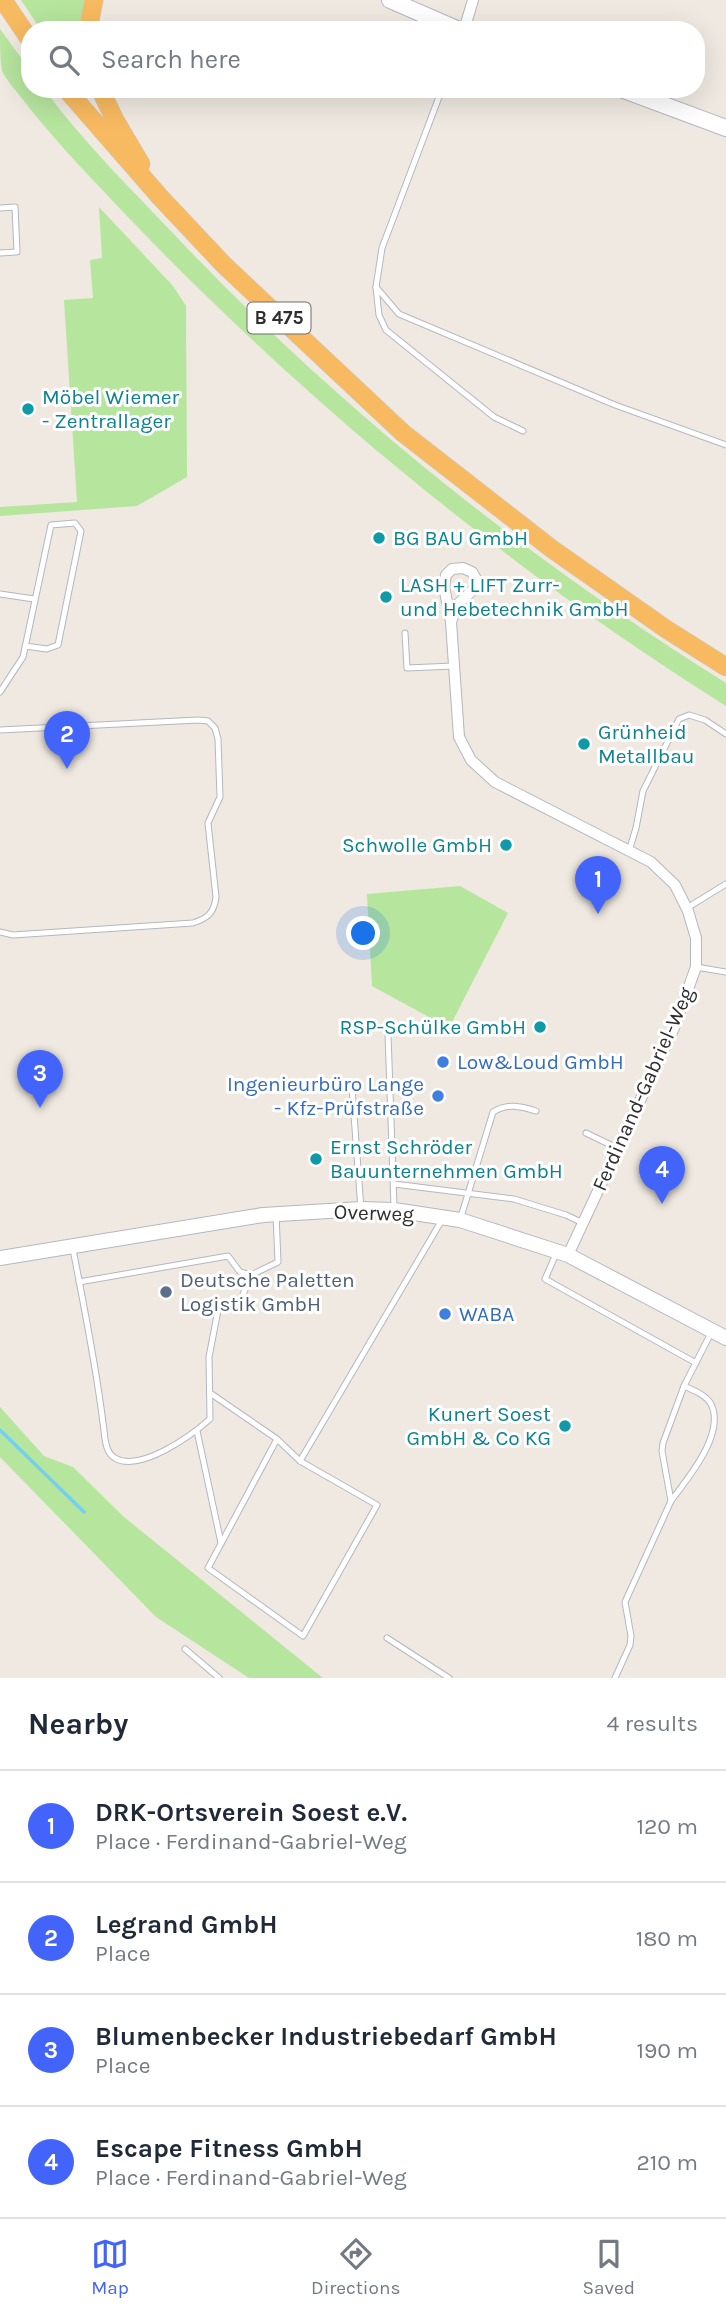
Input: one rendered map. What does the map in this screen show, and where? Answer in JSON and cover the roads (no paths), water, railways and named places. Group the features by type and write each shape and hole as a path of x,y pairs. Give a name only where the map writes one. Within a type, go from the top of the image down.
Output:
{"highway":[{"path":"3,0 21,27"},
{"path":"90,21 94,0"},
{"name":"B 475","path":"74,98 160,197 224,265 403,433 552,549 666,629 726,667"},
{"path":"104,98 160,197"}],"main road":[{"path":"390,0 440,21"},
{"path":"645,98 726,128"}],"street":[{"path":"465,21 473,0"},
{"name":"Ferdinand-Gabriel-Weg","path":"452,622 457,605 475,588 472,572 463,568 452,569 446,575 444,587 452,622 459,737 471,760 495,782 651,862 675,885 687,908 696,938 696,967 674,1028 583,1223 563,1253"},
{"name":"Overweg","path":"0,1258 276,1214 360,1209 394,1210 460,1220 563,1253 726,1338"}],"lane":[{"path":"439,98 382,248 376,287 379,315 386,330 494,417 523,431"},
{"path":"0,208 15,207 17,251 0,253"},
{"path":"376,287 399,314 615,405 726,445"},
{"path":"0,692 23,657 25,646 34,600 51,524 75,523 81,531 58,645 47,649 25,646"},
{"path":"0,594 34,600"},
{"path":"405,633 407,668 454,666"},
{"path":"629,851 643,791 680,719 689,715 705,720 726,734"},
{"path":"0,730 208,721 215,728 218,738 220,797 208,823 216,897 214,909 206,919 193,923 13,935 0,932"},
{"path":"687,908 726,884"},
{"path":"696,967 726,972"},
{"path":"388,1034 394,1210"},
{"path":"352,1088 360,1209"},
{"path":"460,1220 493,1112 511,1106 536,1111"},
{"path":"586,1133 617,1148"},
{"path":"394,1184 514,1199 583,1223"},
{"path":"79,1282 228,1256 240,1272 251,1275 278,1262 276,1214"},
{"path":"300,1461 443,1217"},
{"path":"72,1246 98,1383 107,1449 115,1458 129,1461 152,1456 178,1445 210,1419 209,1357 218,1310 242,1297 251,1275"},
{"path":"563,1253 545,1279 696,1363"},
{"path":"671,1502 662,1451 684,1385 712,1331"},
{"path":"615,1678 630,1645 625,1602 671,1502 702,1458 715,1424 712,1405 707,1398 684,1385"},
{"path":"210,1393 277,1439 300,1461 377,1505 303,1636 208,1568 277,1439"},
{"path":"197,1431 221,1543"},
{"path":"387,1638 449,1678"},
{"path":"185,1649 219,1678"}],"waterway":[{"path":"0,1430 84,1512"}],"place":[{"name":"Möbel Wiemer - Zentrallager","path":"28,409"},
{"name":"BG BAU GmbH","path":"379,538"},
{"name":"LASH + LIFT Zurr- und Hebetechnik GmbH","path":"386,597"},
{"name":"Grünheid Metallbau","path":"584,744"},
{"name":"Legrand GmbH","path":"67,769"},
{"name":"Schwolle GmbH","path":"506,845"},
{"name":"DRK-Ortsverein Soest e.V.","path":"598,914"},
{"name":"RSP-Schülke GmbH","path":"540,1027"},
{"name":"Low&Loud GmbH","path":"443,1062"},
{"name":"Ingenieurbüro Lange - Kfz-Prüfstraße","path":"438,1096"},
{"name":"Blumenbecker Industriebedarf GmbH","path":"40,1108"},
{"name":"Ernst Schröder Bauunternehmen GmbH","path":"316,1159"},
{"name":"Escape Fitness GmbH","path":"662,1204"},
{"name":"Deutsche Paletten Logistik GmbH","path":"166,1292"},
{"name":"WABA","path":"445,1314"},
{"name":"Kunert Soest GmbH & Co KG","path":"565,1426"}]}
